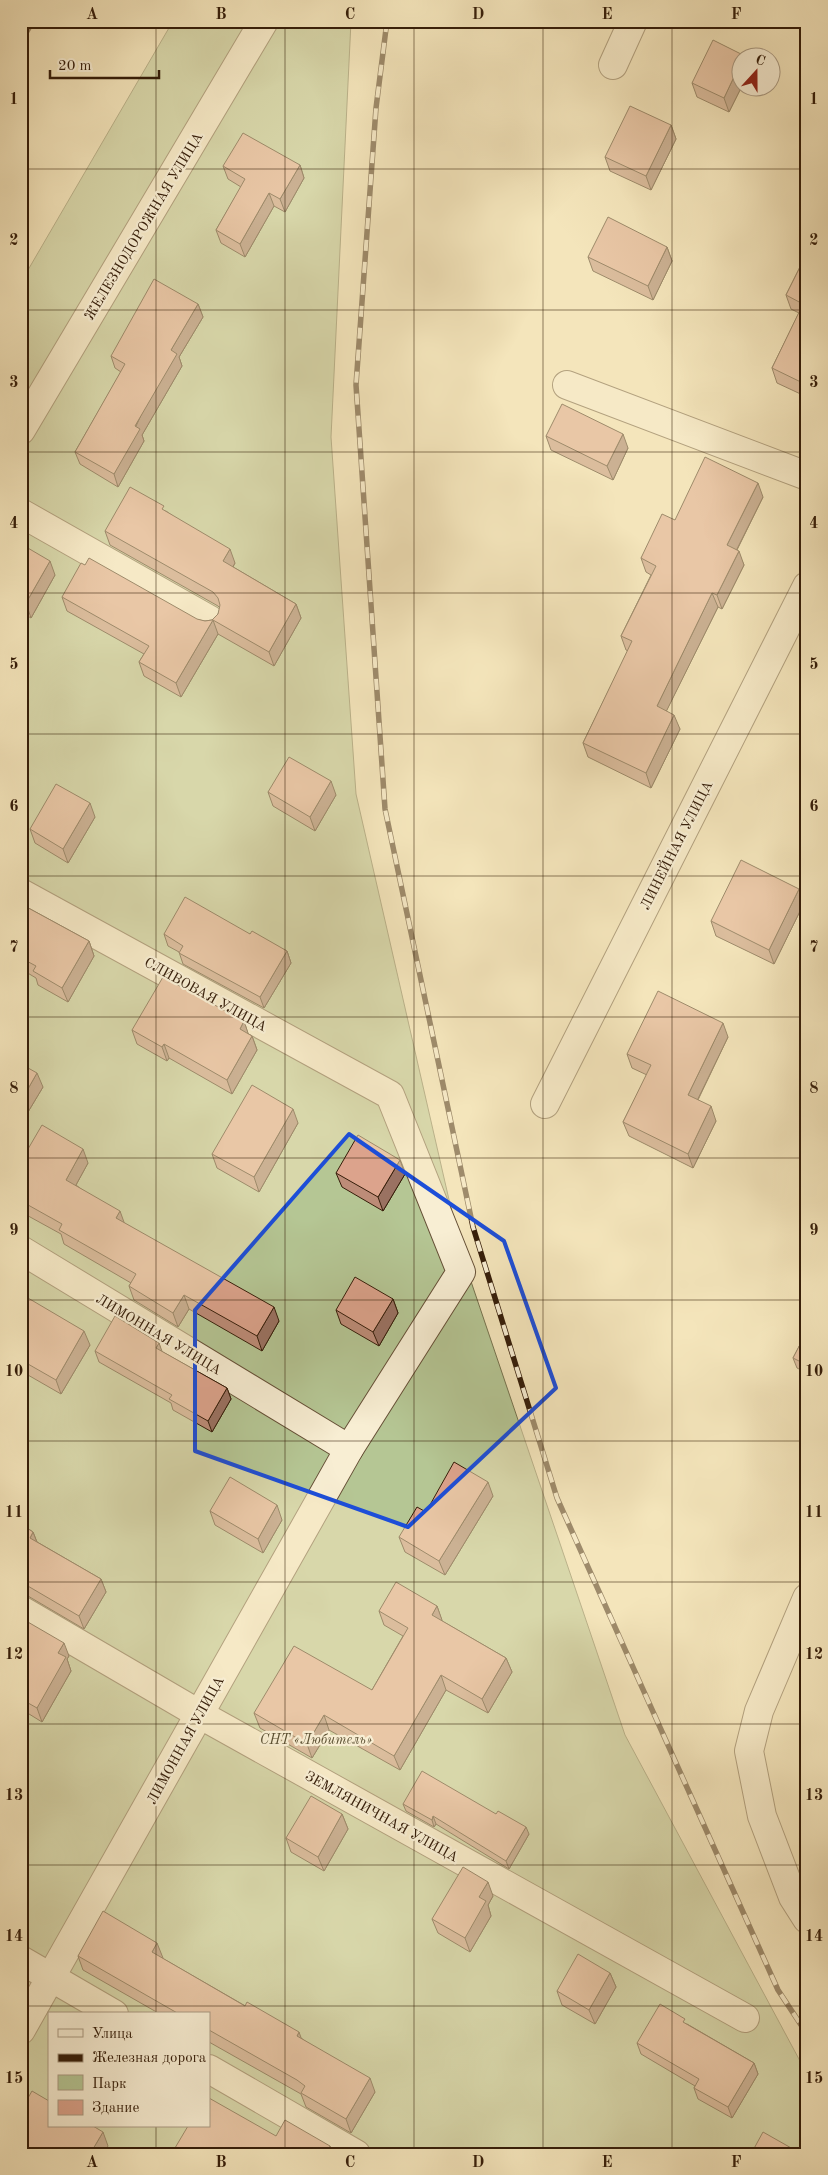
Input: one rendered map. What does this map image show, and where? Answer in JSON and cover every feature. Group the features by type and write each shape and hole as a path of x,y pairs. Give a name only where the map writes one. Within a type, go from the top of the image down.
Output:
{"street":[{"name":"ЖЕЛЕЗНОДОРОЖНАЯ УЛИЦА","path":"21,430 264,21"},
{"path":"613,64 633,21"},
{"path":"567,385 807,476"},
{"path":"21,513 210,620"},
{"name":"ЛИНЕЙНАЯ УЛИЦА","path":"545,1104 807,586"},
{"name":"СЛИВОВАЯ УЛИЦА","path":"21,893 390,1095 461,1272"},
{"name":"ЛИМОННАЯ УЛИЦА","path":"21,1250 349,1449"},
{"name":"ЛИМОННАЯ УЛИЦА","path":"21,2030 349,1449 461,1272"},
{"path":"807,1598 759,1711 749,1751 762,1816 793,1897 807,1920"},
{"name":"ЗЕМЛЯНИЧНАЯ УЛИЦА","path":"21,1610 199,1714 745,2018"},
{"path":"21,1960 111,2012"},
{"path":"210,2069 356,2154"}],"highlighted area":[{"path":"349,1134 504,1241 556,1388 408,1527 195,1451 195,1310"}],"green space":[{"name":"СНТ «Любитель»","path":"173,21 351,21 331,437 356,794 461,1252 625,1735 807,2074 807,2154 21,2154 21,282"}],"building":[{"path":"713,40 730,48 730,85 724,98 692,83"},
{"path":"630,106 671,125 646,176 605,157"},
{"path":"243,133 300,165 280,199 269,193 240,244 216,230 245,179 223,166"},
{"path":"608,217 667,247 648,286 588,257"},
{"path":"807,253 807,385 772,368 803,304 786,295"},
{"path":"154,279 198,304 171,350 177,354 135,426 140,429 114,474 75,452 125,364 111,356"},
{"path":"562,404 623,434 607,466 546,436"},
{"path":"705,457 758,483 727,545 739,551 717,595 712,593 657,706 674,715 646,773 583,743 632,641 621,636 656,566 641,558 662,514 675,520"},
{"path":"130,487 164,506 162,509 230,549 223,561 296,604 269,652 213,620 176,683 139,662 149,646 62,597 81,563 85,565 89,558 197,619 212,620 218,614 220,605 218,598 213,592 105,531"},
{"path":"21,544 50,561 26,603 21,601"},
{"path":"289,757 331,781 310,817 268,792"},
{"path":"56,784 90,803 63,849 30,829"},
{"path":"741,860 799,889 769,950 711,921"},
{"path":"185,897 250,934 252,931 287,951 260,997 179,953 183,946 164,934"},
{"path":"21,904 89,941 62,988 33,971 36,966 21,958"},
{"path":"163,977 244,1021 240,1029 252,1036 227,1080 164,1044 162,1047 132,1030"},
{"path":"658,991 723,1023 688,1095 711,1106 688,1154 623,1122 651,1065 627,1054"},
{"path":"21,1064 37,1073 21,1101"},
{"path":"252,1085 293,1109 254,1177 212,1154"},
{"path":"42,1125 83,1149 66,1180 120,1211 116,1218 274,1307 257,1336 184,1295 173,1313 129,1286 136,1274 59,1230 62,1224 21,1201 21,1161"},
{"path":"358,1135 400,1160 378,1197 336,1173"},
{"path":"355,1277 393,1299 373,1332 336,1310"},
{"path":"28,1298 84,1331 56,1380 21,1360 21,1310"},
{"path":"115,1316 159,1343 156,1348 227,1388 208,1421 169,1399 172,1395 95,1351"},
{"path":"807,1331 807,1365 793,1358"},
{"path":"454,1462 488,1482 439,1561 399,1537 417,1507 426,1512"},
{"path":"230,1477 277,1505 258,1539 210,1511"},
{"path":"21,1524 33,1532 30,1538 101,1579 79,1616 21,1582"},
{"path":"396,1582 437,1606 432,1615 506,1658 482,1699 441,1675 394,1756 324,1715 307,1744 254,1713 294,1646 372,1690 408,1628 379,1611"},
{"path":"21,1618 64,1643 58,1653 66,1657 37,1708 21,1699"},
{"path":"422,1771 496,1814 498,1811 526,1827 506,1861 433,1816 432,1820 403,1804"},
{"path":"311,1796 342,1814 318,1857 286,1838"},
{"path":"463,1867 488,1882 479,1897 486,1901 465,1938 432,1919"},
{"path":"103,1911 157,1943 152,1952 245,2006 247,2002 299,2032 297,2036 370,2078 346,2119 301,2093 305,2086 297,2080 210,2031 210,2012 176,2012 78,1956"},
{"path":"578,1954 610,1973 589,2010 557,1991"},
{"path":"660,2004 685,2019 683,2022 754,2063 728,2107 694,2088 699,2079 637,2043"},
{"path":"32,2091 48,2100 48,2128 96,2128 103,2132 90,2154 21,2154 21,2110"},
{"path":"210,2099 276,2136 285,2120 330,2146 326,2154 172,2153 187,2128 210,2128"},
{"path":"763,2132 793,2149 790,2154 751,2154"}],"railway":[{"path":"21,41 33,21"},
{"path":"387,21 376,108 356,385 385,809 473,1227 557,1498 778,1990 807,2034"}]}
